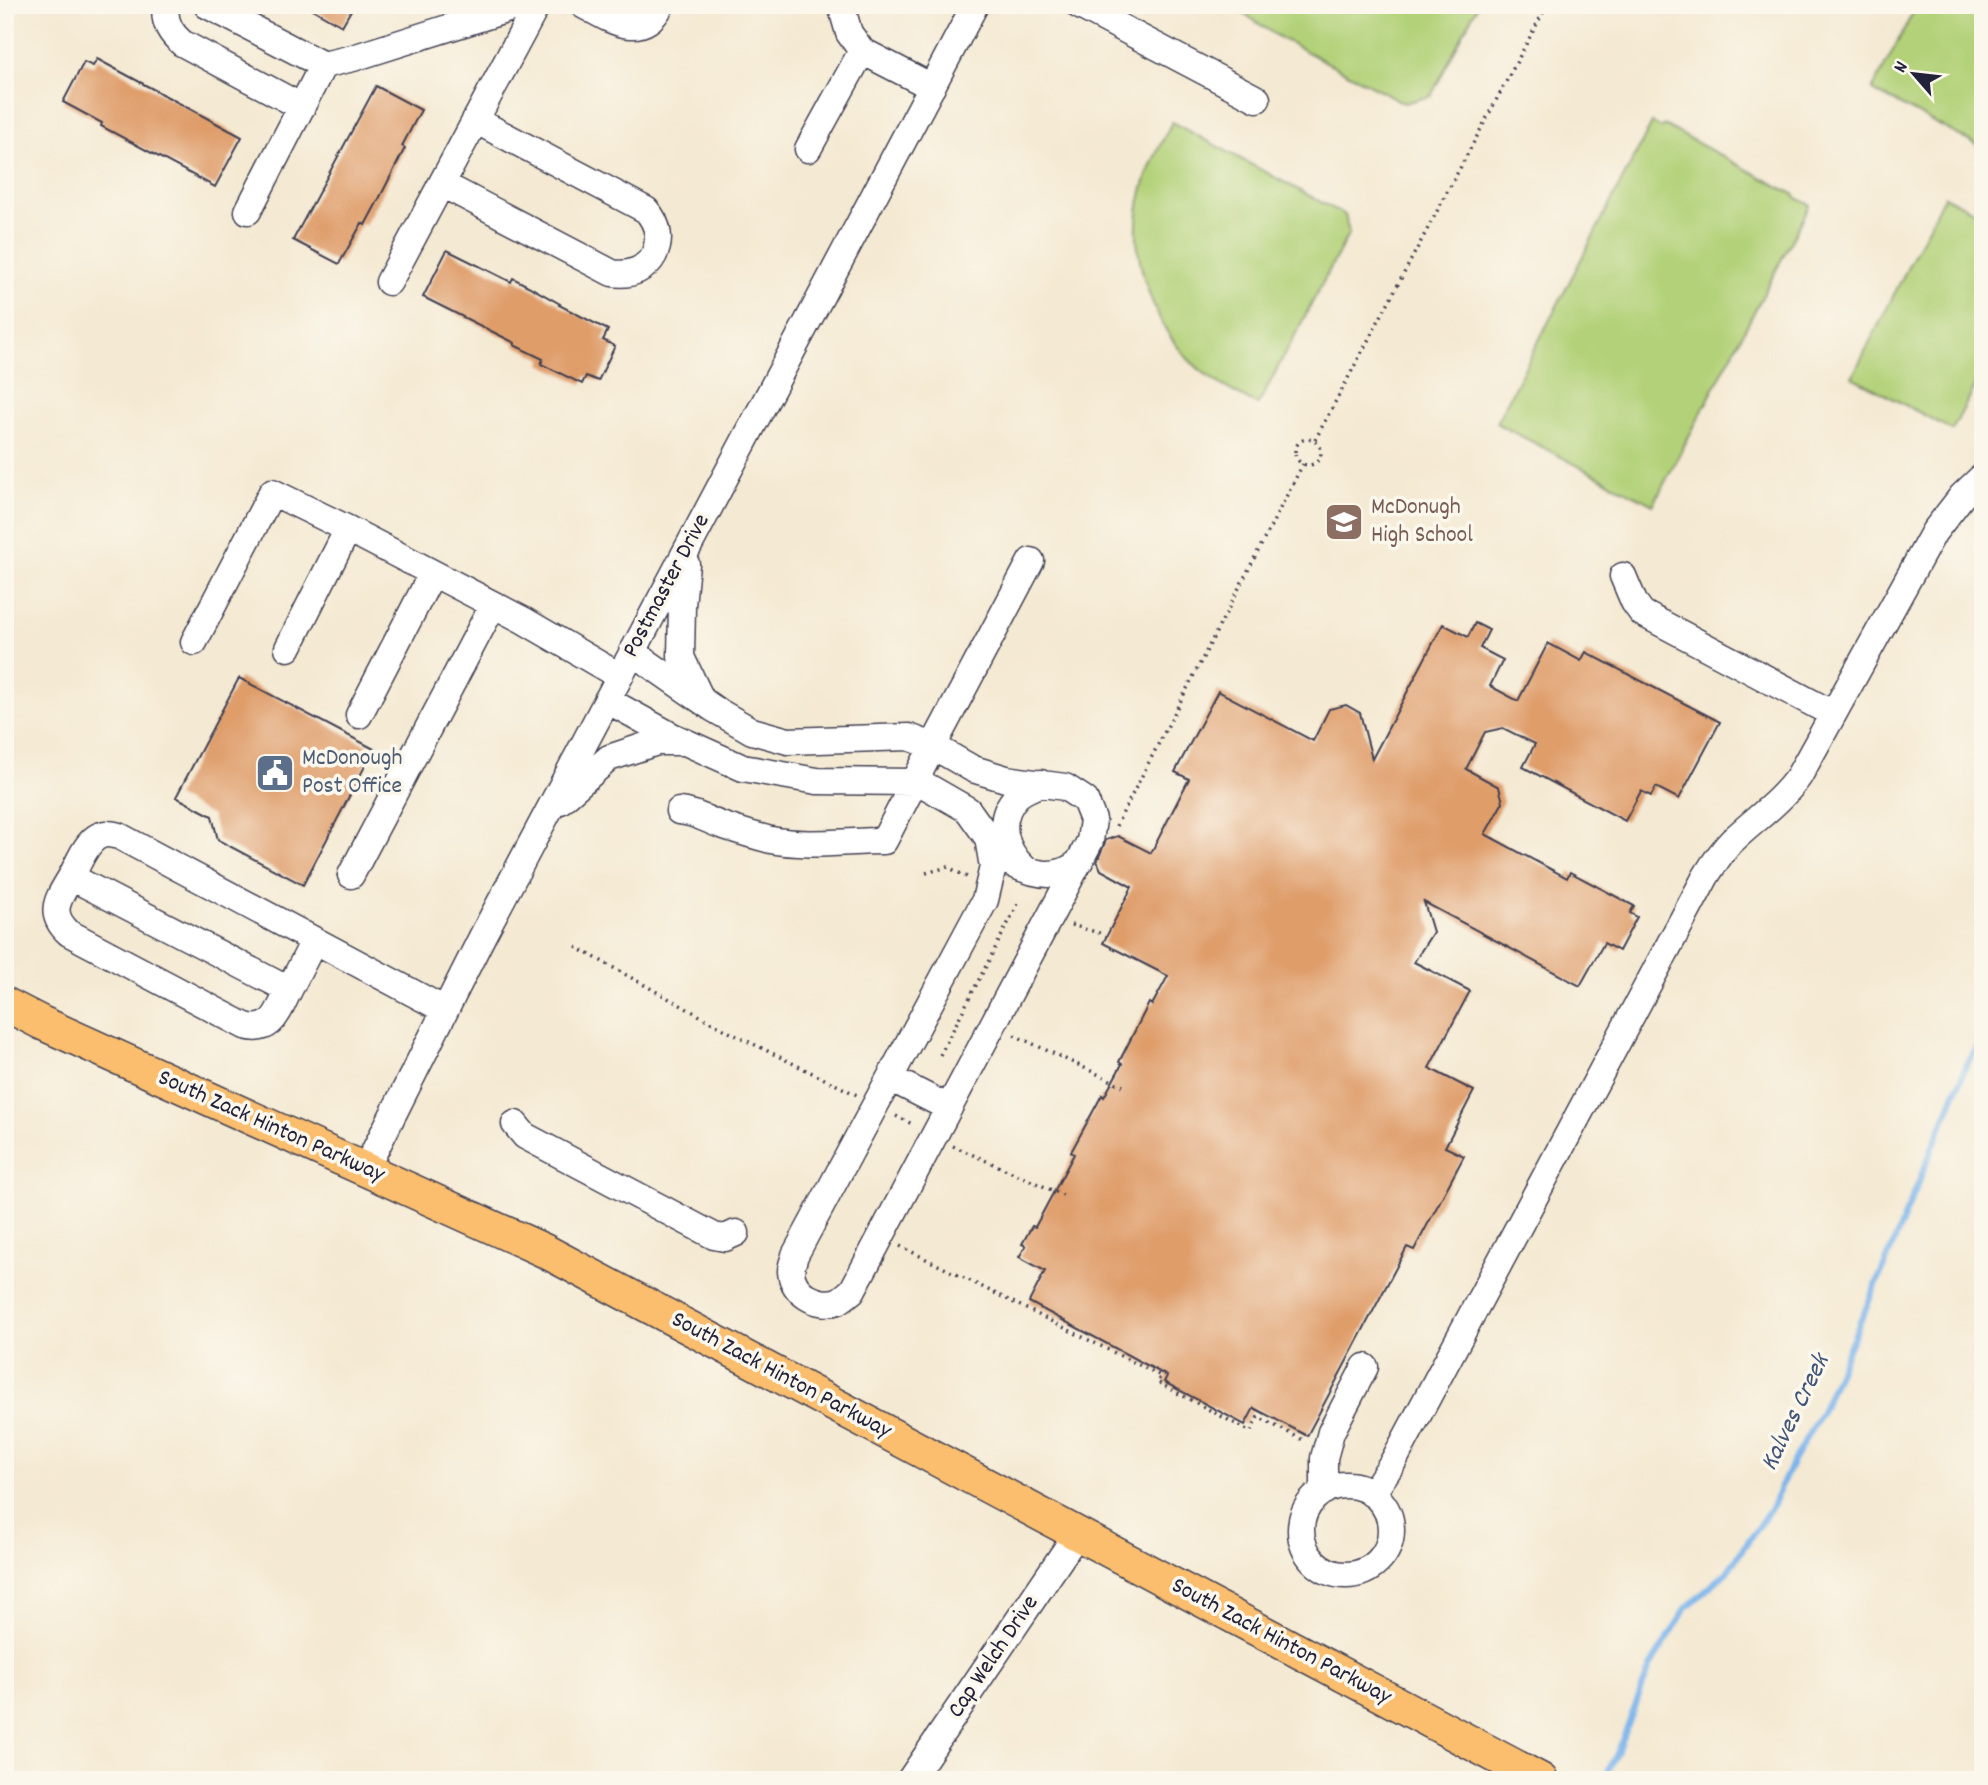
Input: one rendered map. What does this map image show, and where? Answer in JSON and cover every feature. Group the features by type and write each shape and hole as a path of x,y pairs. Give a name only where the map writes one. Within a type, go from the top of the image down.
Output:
{"main road":[{"name":"South Zack Hinton Parkway","path":"5,1004 42,1024 545,1251 1541,1780"}],"street":[{"path":"166,5 168,27 179,41 302,107"},
{"path":"207,5 323,65 353,58 467,15 521,5"},
{"path":"390,282 537,5"},
{"path":"583,5 615,22 629,26 648,20 657,13 661,5"},
{"path":"820,5 855,42 932,87"},
{"path":"841,5 855,42"},
{"path":"808,149 855,42 859,5"},
{"name":"Postmaster Drive","path":"365,1170 548,811 975,5"},
{"path":"1077,5 1258,99"},
{"path":"248,211 323,65"},
{"path":"442,184 612,273 636,272 653,257 658,245 658,231 653,219 644,209 475,120"},
{"path":"1372,1494 1393,1462 1706,876 1731,842 1789,792 1934,532 1962,496 1983,476"},
{"path":"194,642 272,492 523,620 620,676"},
{"path":"288,648 348,529"},
{"path":"687,550 681,657 702,701"},
{"path":"679,811 693,812 723,826 772,840 884,842 1031,561"},
{"path":"359,715 432,574"},
{"path":"1623,576 1642,613 1833,714"},
{"path":"351,875 493,605"},
{"path":"632,652 702,701 752,731 788,741 909,737 933,746 973,769 1006,779 1041,783 1065,787 1085,800 1093,820 1090,841 1080,861 852,1291 839,1300 824,1303 809,1298 796,1286 791,1271 795,1255 985,900 991,853 1010,805 1018,795 1041,783"},
{"path":"607,700 685,742 743,768 817,781 921,783 968,810 988,838 991,853"},
{"path":"548,811 609,758 657,742 685,742"},
{"path":"314,941 272,1021 266,1027 255,1029 69,933 60,925 55,914 57,903 87,848 98,836 119,836 445,1010"},
{"path":"991,853 1025,869 1043,874 1070,870 1080,861"},
{"path":"71,877 289,990"},
{"path":"890,1078 948,1108"},
{"path":"515,1124 526,1136 714,1236 724,1238 736,1233"},
{"path":"1324,1491 1326,1452 1331,1432 1365,1367"},
{"path":"1348,1485 1365,1489 1382,1504 1391,1530 1381,1557 1371,1567 1359,1573 1331,1573 1316,1564 1306,1551 1301,1526 1303,1517 1311,1502 1324,1491 1348,1485"},
{"name":"Cap Welch Drive","path":"910,1780 1077,1534"}],"path":[{"path":"1315,440 1547,5"},
{"path":"1303,439 1315,440 1322,450 1320,459 1312,464 1301,463 1295,454 1297,444 1303,439"},
{"path":"926,873 991,853"},
{"path":"1009,899 1027,909"},
{"path":"940,1055 1018,904"},
{"path":"1066,924 1103,934"},
{"path":"576,947 729,1032 865,1100"},
{"path":"1008,1032 1123,1086"},
{"path":"885,1111 922,1130"},
{"path":"948,1144 1063,1195"},
{"path":"895,1244 1161,1376 1157,1382 1251,1432 1258,1417 1326,1452"}],"green space":[{"path":"1232,5 1478,5 1431,96 1404,103 1275,35"},
{"path":"1917,5 1983,5 1983,148 1872,90"},
{"path":"1172,122 1345,215 1349,233 1258,405 1212,379 1184,354 1160,318 1143,276 1137,232 1140,200 1151,166"},
{"path":"1652,123 1662,128 1664,125 1810,205 1653,505 1496,423"},
{"path":"1944,196 1983,216 1983,372 1952,430 1852,377"}],"building":[{"path":"305,5 354,5 342,26"},
{"path":"97,59 242,137 215,187 101,126 102,123 63,102 84,62 93,66"},
{"path":"376,86 421,110 380,197 339,264 293,240"},
{"path":"447,250 511,282 513,278 608,330 603,340 615,346 598,381 586,376 582,384 541,364 543,359 514,345 515,343 423,297"},
{"path":"1475,623 1489,630 1480,648 1503,660 1490,686 1518,701 1548,643 1581,661 1586,652 1720,722 1679,799 1656,787 1651,796 1641,791 1625,821 1523,767 1535,744 1503,728 1485,732 1466,769 1499,787 1503,802 1485,834 1567,878 1570,872 1634,906 1630,913 1637,917 1619,951 1604,943 1580,986 1424,902 1433,932 1414,962 1470,991 1429,1068 1474,1091 1445,1147 1464,1156 1414,1250 1407,1247 1307,1436 1254,1408 1245,1425 1164,1382 1167,1376 1029,1302 1045,1271 1019,1257 1026,1246 1022,1244 1032,1226 1035,1227 1074,1154 1071,1152 1122,1064 1119,1062 1149,1003 1152,1005 1168,976 1103,943 1132,887 1101,870 1097,861 1106,840 1118,836 1151,853 1189,779 1175,772 1218,691 1313,741 1329,709 1346,705 1360,713 1372,759 1443,624 1468,637"},
{"name":"McDonough Post Office","path":"239,678 374,749 303,885 218,840 212,816 176,797"}],"waterway":[{"name":"Kalves Creek","path":"1604,1780 1619,1749 1650,1667 1687,1607 1727,1572 1772,1506 1792,1463 1820,1414 1967,1064 1983,1038"}],"place":[{"name":"McDonugh High School","path":"1344,522"},
{"name":"McDonough Post Office","path":"275,773"}]}
